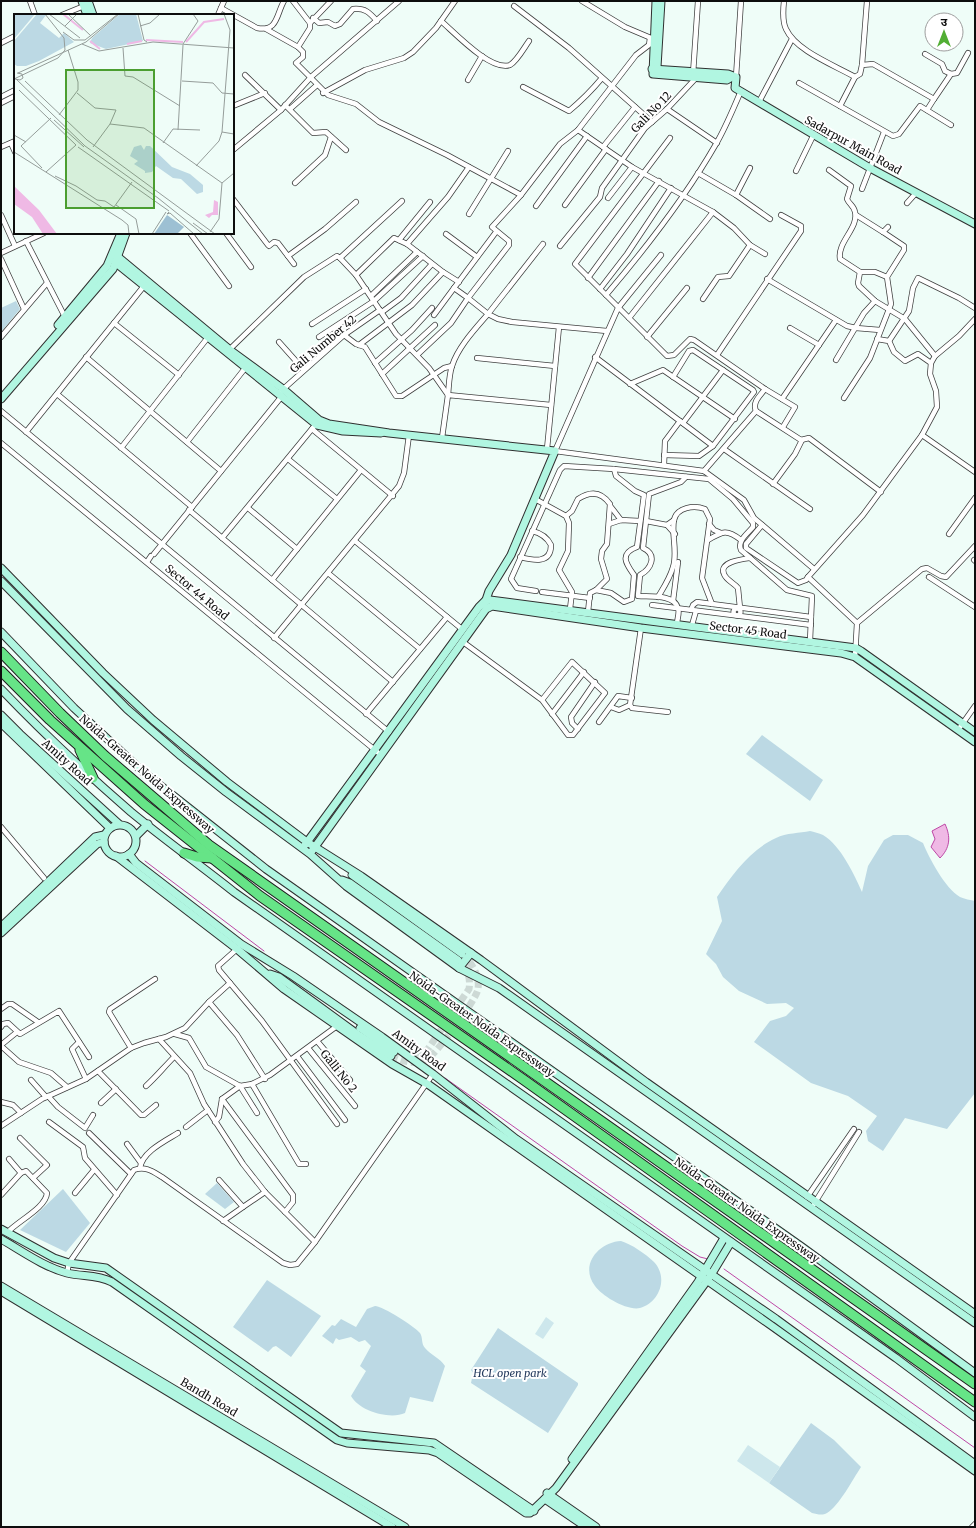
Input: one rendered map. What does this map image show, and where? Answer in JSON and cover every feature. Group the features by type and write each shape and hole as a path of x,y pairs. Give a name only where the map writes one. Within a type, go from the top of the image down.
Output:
{"highway":[{"name":"Noida-Greater Noida Expressway","path":"1,652 60,713 105,756 209,845 975,1384"},
{"name":"Noida-Greater Noida Expressway","path":"1,671 79,747 144,804 260,896 524,1080 975,1402"},
{"path":"79,747 93,778"},
{"path":"184,853 197,857 212,858"}],"street":[{"path":"30,1 35,14"},
{"path":"218,14 224,1"},
{"path":"266,29 270,28 274,23 284,1"},
{"path":"293,1 311,21 319,23 328,22 335,26 340,24 353,9 362,8 370,12 377,21"},
{"path":"298,47 310,28 311,21 331,1"},
{"path":"234,149 281,110 311,77 399,1"},
{"path":"324,93 365,70 404,58 413,52 422,44 441,21 455,1"},
{"path":"582,1 625,27 654,39"},
{"path":"656,1 653,74 694,76 728,74 734,77"},
{"path":"417,355 451,323 468,298 509,246 509,241 496,232 492,227 493,225 521,196 560,144 578,130 636,55 654,39 661,1"},
{"path":"694,76 698,1"},
{"path":"606,295 650,242 683,196 717,143 741,91 735,88 734,77 741,1"},
{"path":"784,1 784,22 792,39 812,54 855,77"},
{"path":"840,106 855,77 860,74 867,1"},
{"path":"64,14 84,3"},
{"path":"84,3 87,14"},
{"path":"84,3 92,14"},
{"path":"514,6 545,28 652,122"},
{"path":"221,8 232,14"},
{"path":"234,15 257,28 266,29 298,47 303,52 303,57 296,63 311,77 324,93 332,98 344,99 356,104 379,122 469,167 521,196"},
{"path":"441,21 482,56 502,65 510,64 529,41"},
{"path":"1,43 14,36"},
{"path":"759,102 792,39"},
{"path":"925,54 942,64 945,70 951,74 957,73 968,53"},
{"path":"468,80 482,56"},
{"path":"862,65 877,66 934,99"},
{"path":"927,110 951,74"},
{"path":"244,75 265,93 281,110"},
{"name":"Gali No 12","path":"560,246 600,197 602,188 622,160 652,122 667,109 694,76"},
{"path":"523,87 569,110 585,97 602,78"},
{"path":"799,83 884,132 896,136 919,106 951,125"},
{"path":"290,109 317,85"},
{"path":"1,97 14,90"},
{"name":"Sadarpur Main Road","path":"741,91 814,136 870,168 975,224"},
{"path":"234,106 265,93"},
{"path":"1,103 14,96"},
{"path":"285,105 313,133 323,131 346,150"},
{"path":"565,205 604,148 635,107"},
{"path":"667,109 717,143"},
{"path":"578,130 643,174 660,181 683,196 713,212 737,231 750,245 765,254"},
{"path":"862,189 884,132"},
{"path":"536,206 587,136"},
{"path":"796,171 814,136"},
{"path":"295,183 325,155 331,137"},
{"path":"670,138 576,262 576,267 667,356 674,355 690,340 694,340 765,389 795,407 783,427"},
{"path":"1,147 13,142"},
{"path":"469,214 508,151"},
{"path":"407,244 448,196 469,167"},
{"path":"608,198 632,167"},
{"path":"736,195 750,168"},
{"path":"829,170 851,186 847,199 854,208 856,215 840,255 843,262 860,272 875,272 887,277"},
{"path":"698,173 736,195 770,219"},
{"path":"588,278 660,181"},
{"path":"600,289 627,254 671,188"},
{"path":"907,203 916,193"},
{"path":"234,200 268,245 269,246 274,242 278,242 294,264"},
{"path":"288,256 325,229 356,202"},
{"path":"340,258 402,202"},
{"path":"399,240 430,202"},
{"path":"629,318 713,212"},
{"path":"1,215 16,246"},
{"path":"717,355 767,279 801,231 801,226 781,215"},
{"path":"844,398 868,361 877,339 889,309 891,298 887,277 905,248 856,215"},
{"path":"883,232 888,227"},
{"path":"434,315 496,232"},
{"path":"1,253 42,234"},
{"path":"1,393 107,266 120,234"},
{"path":"1,399 113,269 126,234"},
{"path":"191,234 229,286"},
{"path":"227,234 251,267"},
{"path":"446,234 477,257"},
{"path":"356,275 391,239 399,240 407,244 432,264 459,282"},
{"path":"26,241 65,316"},
{"path":"442,438 452,366 469,337 543,244"},
{"path":"703,298 718,277 728,276 750,245"},
{"path":"371,296 417,252"},
{"path":"310,854 490,604 554,451 607,330 618,308 661,255"},
{"path":"228,352 304,277 335,256 340,258 356,275 402,340 417,355 448,394 551,405"},
{"path":"319,337 374,301 423,256"},
{"path":"1,259 24,309"},
{"path":"117,260 144,286 210,336"},
{"path":"117,260 228,352 319,420 329,424 389,433 547,449 704,471 744,500 754,518 814,569"},
{"name":"Gali Number 42","path":"147,562 221,471 281,393 304,370 344,335 401,298 432,264"},
{"path":"359,345 412,305 443,272"},
{"path":"860,272 858,284 875,301 905,319 935,356"},
{"path":"889,341 905,319 911,305 913,288 918,278 959,298 975,308"},
{"path":"767,279 836,320 856,328 880,330"},
{"path":"1,337 47,283"},
{"path":"26,432 144,286"},
{"path":"454,288 488,314 498,319 558,327 607,330"},
{"path":"647,337 687,288"},
{"path":"312,324 366,289"},
{"path":"836,360 864,313 875,301"},
{"path":"375,363 402,340 432,308"},
{"path":"762,525 746,544 746,548 798,583 806,580 814,569 845,537 881,492 922,435 937,407 936,391 930,374 931,363 935,356 958,336 975,318"},
{"path":"782,399 836,320"},
{"path":"114,323 179,375"},
{"path":"382,374 436,326"},
{"path":"547,449 558,327"},
{"path":"790,328 819,345"},
{"path":"344,335 359,345 365,347 394,394 399,397 447,367 452,366"},
{"path":"122,448 210,336"},
{"path":"877,339 889,341"},
{"path":"889,341 894,352 904,361 907,361 918,354 931,363"},
{"path":"279,342 304,370"},
{"path":"664,455 699,456 713,446 754,392 723,370 690,350 673,377"},
{"path":"86,357 221,471"},
{"path":"596,357 713,446"},
{"path":"477,358 555,366"},
{"path":"187,442 247,366"},
{"path":"630,384 663,370 735,418"},
{"path":"664,465 665,441 703,397 723,370"},
{"path":"704,471 756,411 756,401 765,389"},
{"path":"281,393 314,427 361,470 393,496"},
{"path":"57,394 122,448 222,538 393,682"},
{"path":"1,411 389,732"},
{"path":"756,411 802,440"},
{"path":"314,427 369,434 389,433"},
{"path":"222,538 314,427"},
{"path":"274,638 393,496 402,481 409,434"},
{"path":"922,435 975,472"},
{"path":"773,484 795,454 802,440 809,438 881,492"},
{"name":"Sector 44 Road","path":"1,443 381,755"},
{"path":"724,449 810,509"},
{"path":"288,459 337,499"},
{"path":"536,591 517,588 511,581 544,504 560,470 564,466 614,469 711,480 738,504 754,525 741,540 739,546 741,550 787,590 812,596 810,641"},
{"path":"614,469 616,476 635,491 644,494 643,548 649,552 652,559 650,568 640,575 638,596 658,597 673,601 679,609 677,624"},
{"path":"272,580 361,470"},
{"path":"596,590 611,593 624,602 632,599 634,575 628,570 626,561 628,554 637,547 650,494 681,482 686,477"},
{"path":"566,516 572,511 578,499 594,492 600,494 609,501 611,507 621,520"},
{"path":"949,534 975,498"},
{"path":"535,499 566,516 569,523 568,550 559,570 571,590 572,596 570,609"},
{"path":"588,612 590,593 596,590 606,579 601,559 602,551 606,544 611,507"},
{"path":"666,525 674,520 679,511 689,507 698,507 705,509 708,512 708,540 702,578 712,604"},
{"path":"248,508 297,549"},
{"path":"609,524 621,520 643,521 666,525 675,534"},
{"path":"658,597 674,566 674,520"},
{"path":"709,524 721,533"},
{"path":"520,557 537,561 543,560 549,554 551,549 550,542 541,534 532,531"},
{"path":"708,540 721,533 730,533 741,540"},
{"path":"355,541 447,617 469,633"},
{"path":"855,657 858,623 922,568 930,569 944,577 948,576 975,546"},
{"path":"736,615 740,612 738,608 738,588 724,576 724,567 727,564 750,558"},
{"path":"673,601 678,562"},
{"path":"1,568 98,669 153,720 227,782 314,847 346,867 471,953 646,1082 975,1314"},
{"path":"328,573 420,649"},
{"path":"808,576 858,623"},
{"path":"929,577 975,607"},
{"path":"1,581 127,708 226,792 310,854 337,878 459,968 499,988 802,1203 975,1323"},
{"path":"542,592 590,598"},
{"path":"692,625 692,605 697,602 811,617"},
{"path":"302,849 374,750 389,732 462,629 490,604"},
{"name":"Sector 45 Road","path":"490,604 570,609 856,648 975,732"},
{"name":"Sector 45 Road","path":"490,604 641,628 841,653 855,657 975,742"},
{"path":"652,604 679,609 810,625"},
{"path":"366,714 447,617"},
{"path":"611,707 619,710 630,705 641,628"},
{"path":"1,632 74,708 142,771 266,869 802,1247 975,1373"},
{"path":"463,642 542,700 568,735 573,735 605,694 605,691 574,663 570,663 542,700"},
{"path":"552,714 584,672"},
{"path":"578,729 572,723 570,717 595,682"},
{"path":"1,689 93,778 139,818 184,853 282,926 341,965 724,1238 896,1358 975,1417"},
{"path":"600,722 618,696 632,698"},
{"path":"630,705 632,708 668,712"},
{"path":"958,730 975,706"},
{"name":"Amity Road","path":"1,715 119,824"},
{"name":"Amity Road","path":"1,723 110,828"},
{"path":"129,827 138,822 139,818"},
{"path":"1,934 104,839 110,828 119,824 129,827 136,836 136,846 129,854 121,857 116,856 109,853 104,839"},
{"path":"136,836 148,824"},
{"path":"1,827 44,878"},
{"path":"1,927 95,837 104,839"},
{"name":"Amity Road","path":"129,854 136,863 241,944 275,965 433,1074 516,1139 704,1272"},
{"name":"Amity Road","path":"116,856 237,949 284,989 392,1064 426,1083 704,1272"},
{"path":"337,878 350,883 460,957 353,877 346,867"},
{"path":"237,949 218,968 262,1021 290,1062 337,1124"},
{"path":"459,968 471,953"},
{"path":"265,972 279,977 360,1036 392,1054 284,974 275,965"},
{"path":"131,1048 109,1012 110,1009 155,979"},
{"path":"1,1126 47,1097 86,1079 131,1048 175,1034 185,1028 209,1002 230,983"},
{"path":"209,1002 237,1035 264,1079"},
{"path":"1,1008 8,1004 12,1004 38,1022"},
{"path":"67,1087 51,1073 19,1062 1,1046 19,1033 38,1022 42,1022 59,1011 89,1057"},
{"path":"1,1027 3,1024 8,1023 19,1033"},
{"path":"215,1122 219,1117 222,1099 240,1086 252,1084 264,1079 290,1062 337,1026"},
{"path":"175,1034 189,1038 206,1067 240,1086 257,1113"},
{"path":"159,1039 190,1073 208,1110 243,1164 265,1192 315,1242"},
{"path":"317,1041 350,1080"},
{"path":"79,1042 72,1049 86,1079"},
{"name":"Galli No 2","path":"308,1048 355,1106"},
{"path":"297,1056 345,1120"},
{"path":"146,1086 159,1075 160,1071 174,1057"},
{"path":"98,1071 143,1115 156,1105"},
{"path":"127,1144 140,1165 154,1172 283,1263 290,1265 297,1264 302,1260 315,1242 433,1074"},
{"path":"31,1080 58,1107 85,1128 93,1115"},
{"path":"252,1084 299,1164 306,1164"},
{"path":"101,1103 116,1089"},
{"path":"222,1099 293,1195 293,1202 285,1212"},
{"path":"1,1102 13,1105 21,1113"},
{"path":"186,1127 208,1110"},
{"path":"49,1122 83,1147 84,1155 94,1170 117,1195"},
{"path":"802,1203 854,1129"},
{"path":"811,1209 859,1132"},
{"path":"89,1133 131,1174"},
{"path":"67,1273 69,1263 131,1174 148,1154 178,1133"},
{"path":"20,1138 48,1165 33,1178"},
{"path":"9,1159 21,1173"},
{"path":"75,1193 94,1170"},
{"path":"1,1195 21,1173 26,1171 46,1191 46,1198 34,1211 4,1231 54,1258 69,1263 106,1268 342,1433 434,1443 534,1512"},
{"path":"219,1180 243,1208"},
{"path":"224,1221 265,1192"},
{"path":"1,1239 51,1267 67,1273 101,1277 112,1282 337,1440 347,1443 429,1450 438,1453 526,1513 534,1512 548,1496 628,1391 724,1238"},
{"path":"704,1272 731,1242"},
{"path":"704,1272 975,1464"},
{"path":"704,1272 975,1471"},
{"name":"Bandh Road","path":"1,1286 405,1527"},
{"name":"Bandh Road","path":"1,1292 392,1527"},
{"path":"280,1400 284,1393"},
{"path":"548,1496 586,1527"},
{"path":"548,1496 596,1527"},
{"path":"972,1527 975,1524"}],"green space":[{"path":"16,301 20,309 1,332 1,308"},
{"path":"762,735 823,780 810,801 746,754"},
{"path":"810,831 823,835 836,846 846,861 862,892 868,866 884,840 893,835 908,835 923,843 938,872 954,893 962,898 975,901 975,1093 947,1129 905,1118 883,1151 868,1141 866,1131 877,1116 848,1096 811,1083 754,1042 770,1021 786,1016 794,1008 786,1003 767,1004 739,991 723,977 716,964 706,954 722,921 717,897 736,871 758,849 776,838 793,833"},
{"path":"217,1183 234,1202 225,1209 205,1194"},
{"path":"63,1189 90,1223 66,1252 20,1230"},
{"path":"621,1241 634,1247 651,1259 661,1275 660,1289 657,1295 647,1305 640,1308 628,1307 615,1302 598,1290 591,1278 589,1270 590,1263 594,1256 605,1246 613,1242"},
{"path":"267,1280 321,1316 291,1357 276,1346 268,1352 233,1327"},
{"path":"375,1306 391,1313 417,1330 421,1335 425,1348 445,1366 433,1402 410,1397 405,1413 399,1415 383,1415 361,1406 351,1396 366,1371 360,1366 371,1346 365,1340 359,1342 351,1337 339,1340 336,1338 333,1344 322,1336 332,1325 335,1326 341,1319 356,1327 367,1309"},
{"name":"HCL open park","path":"498,1328 578,1383 548,1433 471,1383 473,1373 471,1370"},
{"path":"811,1423 834,1440 861,1467 846,1492 832,1510 823,1514 812,1513 769,1483"}],"shaded area":[{"path":"945,824 949,838 948,846 940,858 931,847 935,839 932,831"},
{"path":"546,1317 554,1323 543,1339 535,1334"},
{"path":"748,1445 780,1467 769,1483 737,1461"}],"waterway":[{"path":"145,861 264,951"},
{"path":"445,1078 682,1246 700,1257 708,1259"},
{"path":"724,1269 975,1448"}],"tunnel":[{"path":"391,1056 404,1061 412,1062 426,1060 438,1049 471,1004 478,989 478,979 469,961 462,954"},
{"path":"404,1053 424,1053 469,989 468,973 458,960"}]}
